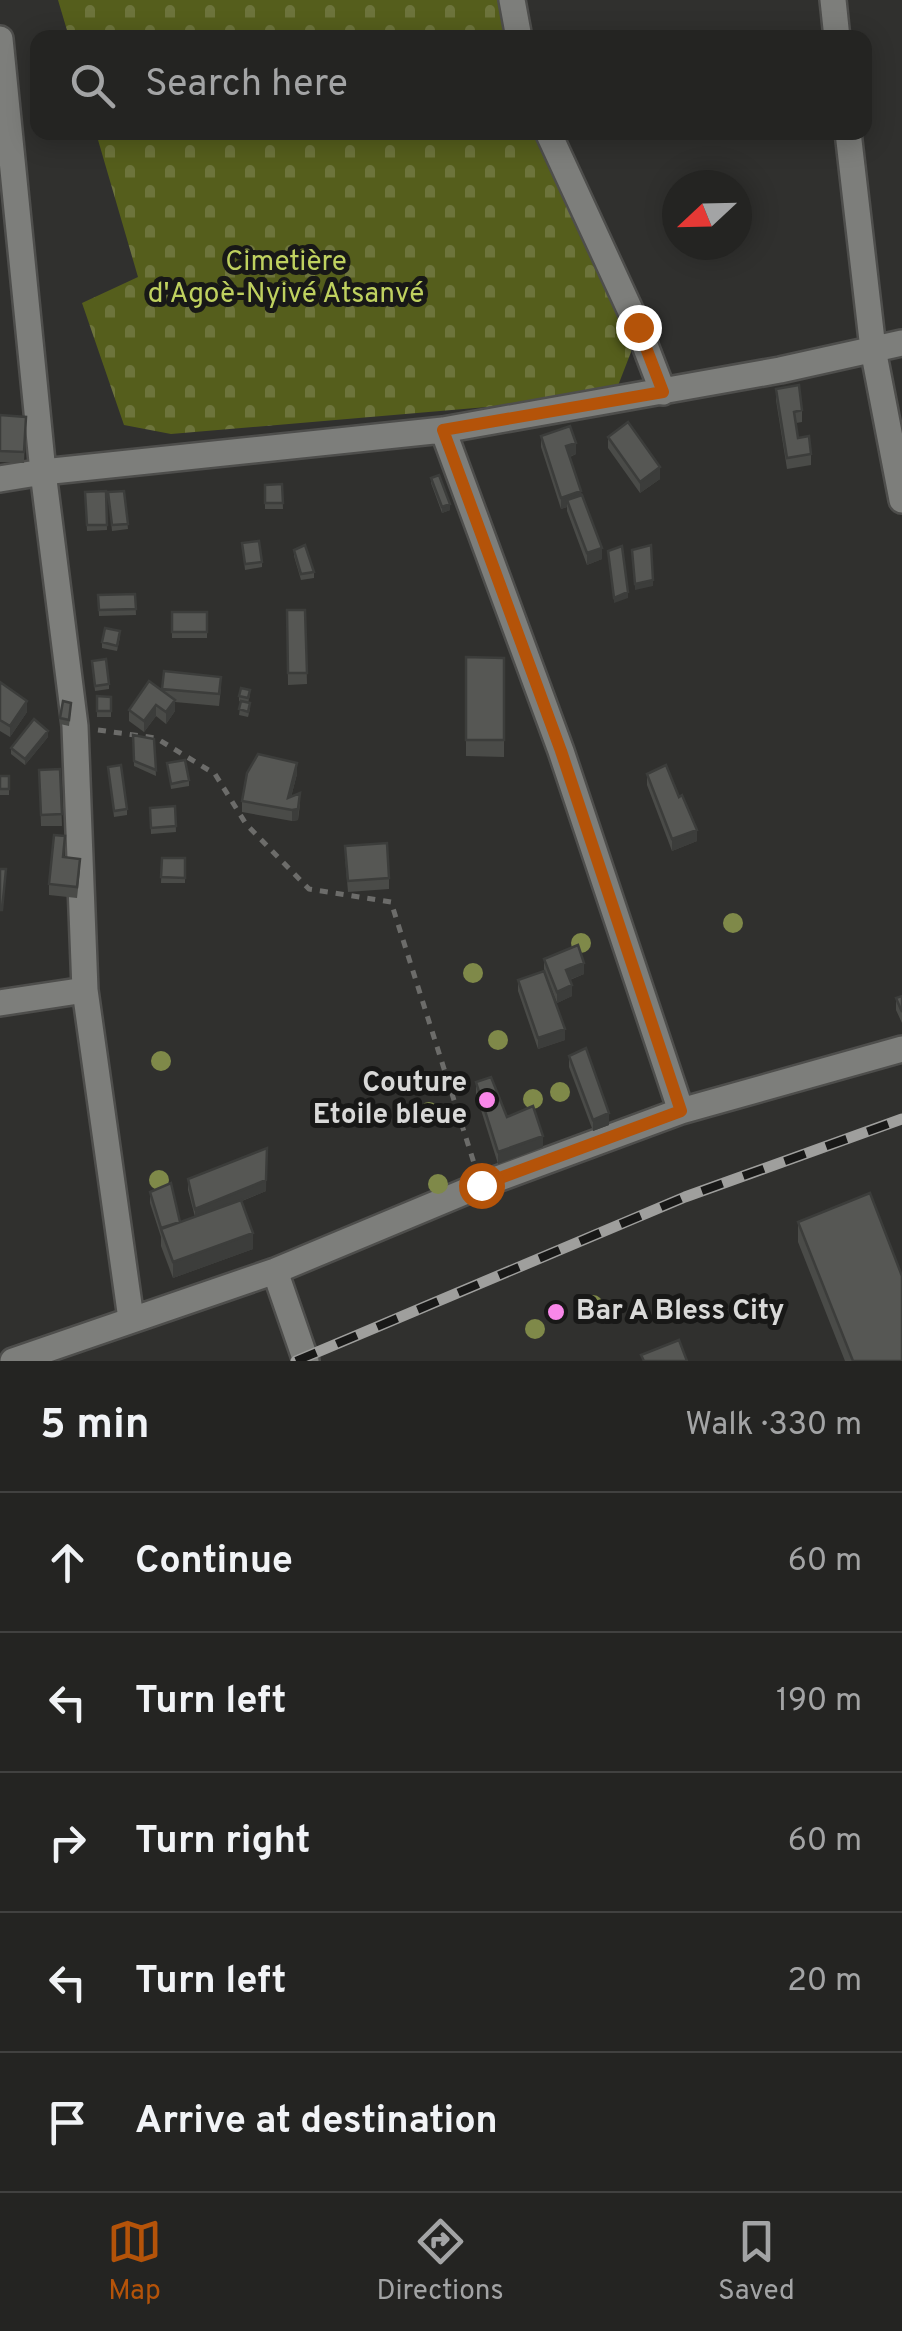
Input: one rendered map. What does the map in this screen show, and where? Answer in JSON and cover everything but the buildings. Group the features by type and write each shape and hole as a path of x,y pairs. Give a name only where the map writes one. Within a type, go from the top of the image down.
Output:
{"street":[{"path":"512,0 517,30"},
{"path":"833,0 836,30"},
{"path":"0,40 43,472 74,726 85,990 132,1319"},
{"path":"552,140 638,327 663,392"},
{"path":"849,140 873,348 902,500"},
{"path":"0,479 443,430 780,370 902,343"},
{"path":"443,430 561,751 681,1111"},
{"path":"0,1003 85,990"},
{"path":"12,1361 275,1271 481,1185 681,1111 902,1049"},
{"path":"275,1271 306,1361"}],"path":[{"path":"74,726 156,738 215,774 246,824 309,889 391,902 481,1185"}],"green space":[{"path":"58,0 502,0 511,30 67,30"},
{"name":"Cimetière d'Agoè-Nyivé Atsanvé","path":"98,140 544,140 638,334 614,396 171,434 124,425 82,303 138,277"}],"railway":[{"path":"296,1361 685,1197 902,1119"}],"place":[{"name":"Couture Etoile bleue","path":"487,1100"},
{"name":"Bar A Bless City","path":"556,1312"}],"route":[{"path":"481,1185 681,1111 561,751 443,430 663,392 638,327"}]}
